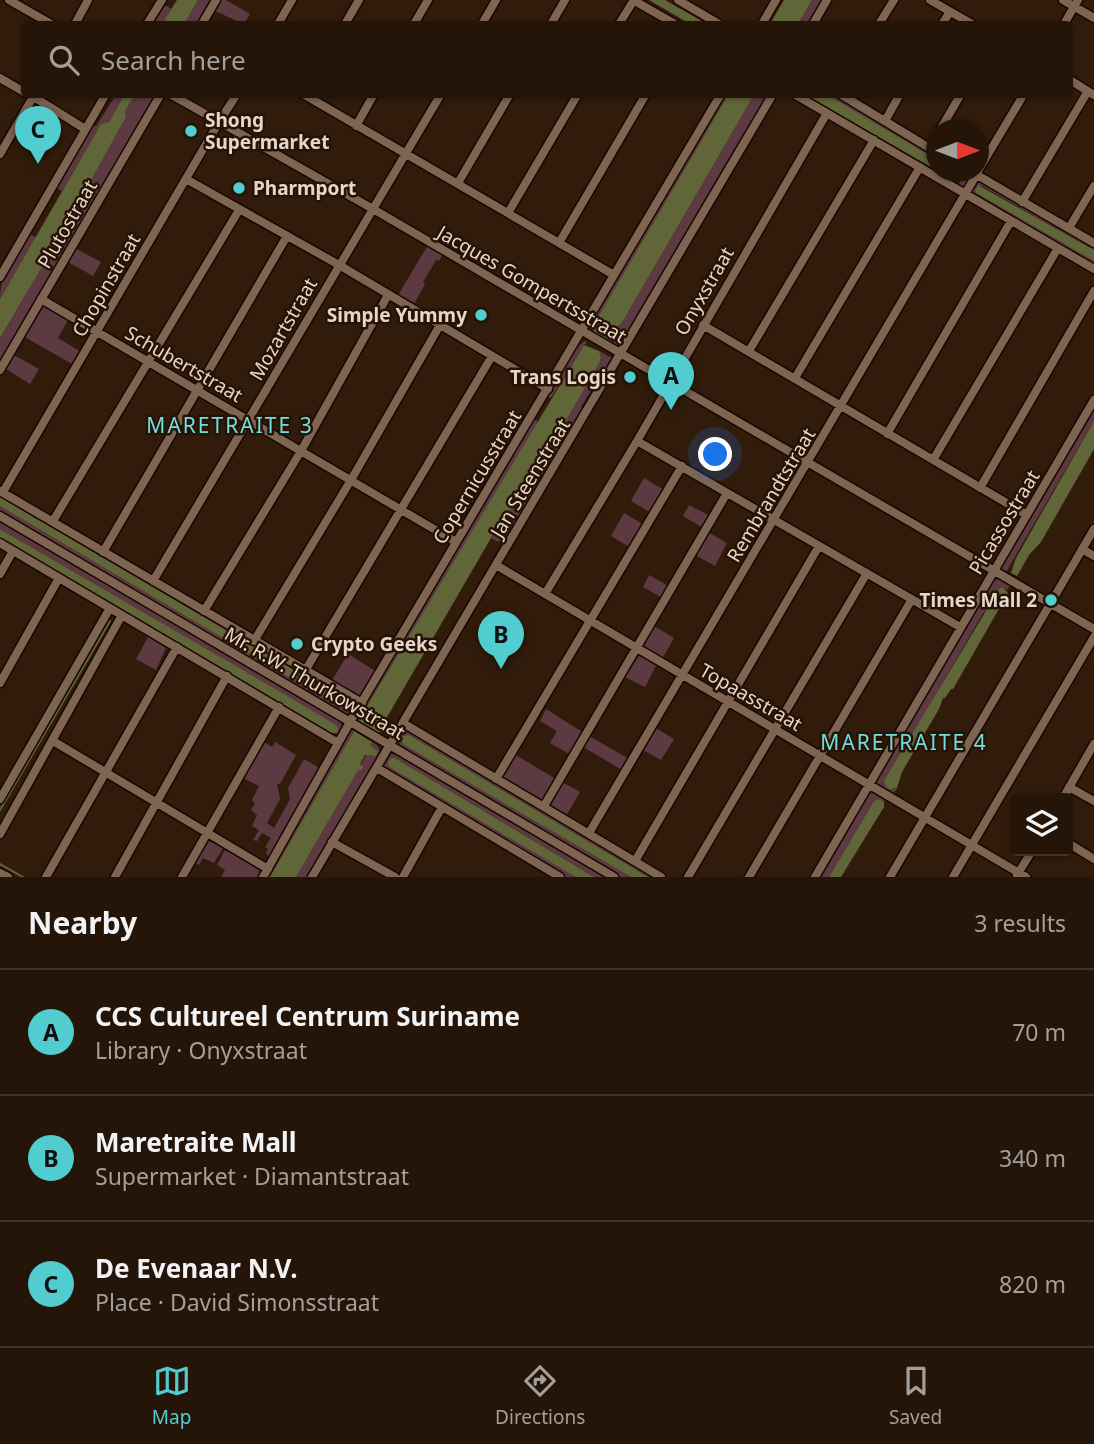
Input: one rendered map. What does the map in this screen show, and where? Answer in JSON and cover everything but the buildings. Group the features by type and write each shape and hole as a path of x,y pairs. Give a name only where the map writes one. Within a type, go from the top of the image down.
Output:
{"street":[{"path":"9,0 46,21"},
{"path":"77,21 88,0"},
{"path":"149,21 162,0"},
{"path":"204,21 216,0"},
{"path":"280,21 292,0"},
{"path":"347,21 359,0"},
{"path":"416,21 428,0"},
{"path":"484,21 496,0"},
{"path":"553,21 565,0"},
{"path":"621,21 633,0 670,21"},
{"path":"678,0 714,21"},
{"path":"764,21 776,0"},
{"path":"815,21 827,0"},
{"path":"882,21 894,0"},
{"path":"930,0 966,21"},
{"path":"1063,0 1076,3 1094,18"},
{"path":"1066,21 1076,3"},
{"path":"944,21 950,12"},
{"path":"0,78 21,90"},
{"path":"1022,202 1091,93 1073,82"},
{"path":"0,154 28,98"},
{"path":"34,98 85,129"},
{"path":"0,277 104,98"},
{"name":"Plutostraat","path":"0,370 159,98"},
{"name":"Jacques Gompertsstraat","path":"177,98 373,209 619,354 671,381 1094,629"},
{"name":"Chopinstraat","path":"1,491 234,98"},
{"path":"309,98 614,275"},
{"path":"356,126 372,98"},
{"name":"Mozartstraat","path":"153,581 439,98"},
{"path":"457,183 508,98"},
{"path":"508,213 576,98"},
{"path":"559,243 644,98"},
{"name":"Copernicusstraat","path":"263,877 338,743 456,542 584,333 614,275 719,98"},
{"name":"Jan Steenstraat","path":"312,877 771,98"},
{"path":"801,98 1094,269"},
{"path":"847,98 926,146"},
{"path":"885,121 898,98"},
{"path":"946,119 959,98"},
{"name":"Rembrandtstraat","path":"989,151 1022,98"},
{"name":"Onyxstraat","path":"545,594 827,113"},
{"path":"0,135 8,140"},
{"path":"749,351 874,140"},
{"path":"795,379 919,167"},
{"path":"186,179 339,265 548,389"},
{"path":"989,180 1094,243"},
{"name":"Rembrandtstraat","path":"589,833 971,182"},
{"path":"1069,228 1094,186"},
{"path":"53,521 239,209"},
{"path":"887,434 1011,221"},
{"path":"103,552 287,236"},
{"path":"933,460 1058,248"},
{"path":"980,488 1094,291"},
{"path":"204,611 301,451 388,295"},
{"name":"Schubertstraat","path":"41,299 456,542"},
{"path":"254,640 351,480 440,325"},
{"path":"703,325 1027,515"},
{"path":"305,671 492,356"},
{"name":"Picassostraat","path":"814,877 1094,400"},
{"path":"637,441 960,627"},
{"path":"496,779 682,466"},
{"path":"1,491 362,703"},
{"path":"544,806 727,493"},
{"name":"Mr. R.W. Thurkowstraat","path":"0,516 614,877"},
{"path":"890,877 1094,529"},
{"path":"0,543 338,743"},
{"path":"635,862 819,546"},
{"path":"1082,549 1094,556"},
{"path":"0,575 13,551"},
{"name":"Topaasstraat","path":"496,565 869,783 1020,876"},
{"path":"688,877 867,573"},
{"path":"0,683 59,578"},
{"path":"749,877 912,599"},
{"path":"0,799 110,608"},
{"path":"0,834 122,615"},
{"path":"953,877 1094,637"},
{"path":"46,877 177,646"},
{"path":"115,877 227,676"},
{"path":"182,877 279,706"},
{"path":"403,723 661,877"},
{"path":"52,741 268,869"},
{"path":"1065,793 1094,744"},
{"path":"377,768 561,877"},
{"path":"1069,787 1094,801"},
{"path":"402,877 442,807"},
{"path":"332,842 395,877"},
{"path":"1073,847 1094,859"},
{"path":"1020,876 1030,856"},
{"path":"0,873 8,877"}],"shaded area":[{"path":"177,0 198,0 186,21 164,21"},
{"path":"198,0 212,0 200,21 186,21"},
{"path":"221,0 226,0 250,14 246,21 237,21 215,11"},
{"path":"649,0 665,0 702,21 685,21"},
{"path":"784,0 812,0 800,21 772,21"},
{"path":"812,0 825,0 813,21 800,21"},
{"path":"164,5 172,9 164,21 153,21"},
{"path":"114,98 122,98 109,122 101,124 62,191 56,188 91,126 96,126"},
{"path":"122,98 133,98 125,111 126,117 54,247 0,338 0,299 101,124 109,122"},
{"path":"133,98 155,98 0,363 0,338 126,117 125,111"},
{"path":"723,98 726,98 594,324 594,333 589,329"},
{"path":"726,98 752,98 623,321 606,340 594,333 594,324"},
{"path":"752,98 768,98 622,345 617,346 606,340 623,321"},
{"path":"804,98 810,98 926,165 926,168"},
{"path":"810,98 836,100 926,153 926,164"},
{"path":"832,98 839,98 926,149 926,153"},
{"path":"951,182 968,182 965,186 958,186"},
{"path":"974,182 982,182 1094,246 1094,250 982,186 975,190 1094,261 1094,266 975,196 971,189"},
{"path":"978,185 1094,250 1094,261 976,193"},
{"path":"31,235 36,237 0,299 6,273 14,257"},
{"path":"428,245 443,254 439,261 436,260 423,282 425,284 413,306 397,297"},
{"path":"75,248 101,262 93,276 68,262"},
{"path":"44,306 68,320 58,338 81,352 74,365 23,336"},
{"path":"585,341 587,343 551,398 548,397 577,347"},
{"path":"584,345 599,351 599,363 560,431 556,433 491,538 386,719 392,726 390,733 377,732 358,721"},
{"path":"599,351 614,359 610,370 605,368 581,407 585,410 505,545 491,538 556,433 560,431 601,357"},
{"path":"14,355 39,369 30,384 6,369"},
{"path":"1094,406 1094,421 1006,572 1001,568 1002,563"},
{"path":"534,420 539,421 358,721 356,719"},
{"path":"1094,421 1094,449 1041,542 1029,555 1017,576 1011,573 1016,558"},
{"path":"644,478 664,490 651,513 631,501"},
{"path":"0,497 347,701 351,707 344,710 0,506"},
{"path":"689,505 710,516 703,528 683,516"},
{"path":"0,506 344,710 349,710 350,707 347,699 353,702 350,713 342,714 0,513"},
{"path":"624,513 644,525 631,548 611,536"},
{"path":"0,522 340,719 342,726 339,735 335,736 338,732 336,725 0,529"},
{"path":"0,529 336,725 338,733 331,733 0,538"},
{"path":"708,532 727,543 715,566 695,555"},
{"path":"649,575 670,587 664,599 643,587"},
{"path":"998,579 1010,585 1007,590 1003,587 982,615 890,774 893,789 897,788 893,795 878,786 875,780 991,582"},
{"path":"1003,587 1008,593 953,689 943,698 902,772 897,788 886,787 884,781 999,589"},
{"path":"654,626 674,638 662,659 644,647"},
{"path":"148,637 166,648 156,670 136,659"},
{"path":"348,654 377,672 360,697 331,682"},
{"path":"639,656 657,664 645,687 625,677"},
{"path":"546,709 584,733 571,755 550,743 557,731 540,721"},
{"path":"656,728 674,739 661,760 643,750"},
{"path":"350,729 354,731 270,877 265,877"},
{"path":"354,731 372,742 371,746 378,751 376,756 365,755 360,764 363,767 358,770 296,877 270,877"},
{"path":"405,731 655,877 648,877 409,735 400,740 404,745 631,877 621,877 402,748 398,740"},
{"path":"409,735 648,877 631,877 404,745 400,740 402,736"},
{"path":"589,736 631,760 624,771 583,747"},
{"path":"264,742 272,747 275,742 296,755 280,784 277,784 280,799 267,823 274,828 290,799 288,788 304,759 321,769 271,857 266,854 268,849 265,847 271,838 262,833 257,841 253,840 259,830 252,826 257,815 251,810 255,803 252,800 259,786 243,778"},
{"path":"372,742 381,753 310,877 296,877 366,755 376,755 378,751 371,746"},
{"path":"389,754 398,755 606,877 594,877 395,758 389,767 577,877 566,877 386,770 383,761"},
{"path":"514,754 556,779 544,799 538,801 504,780 503,773"},
{"path":"391,758 594,877 576,877 389,767"},
{"path":"562,782 580,792 566,816 550,805"},
{"path":"871,791 886,798 884,802 878,799 874,801 829,877 819,877 868,793"},
{"path":"878,799 884,802 884,807 841,877 829,877 874,801"},
{"path":"206,842 223,848 214,863 203,858 199,865 195,863"},
{"path":"225,850 259,869 259,877 221,877 225,870 217,865"}],"waterway":[{"path":"0,810 110,621"},
{"path":"0,864 23,877"}],"place":[{"name":"Shong Supermarket","path":"191,131"},
{"name":"De Evenaar N.V.","path":"38,164"},
{"name":"Pharmport","path":"239,188"},
{"name":"Simple Yummy","path":"481,315"},
{"name":"Trans Logis","path":"630,377"},
{"name":"CCS Cultureel Centrum Suriname","path":"671,410"},
{"name":"Times Mall 2","path":"1051,600"},
{"name":"Crypto Geeks","path":"297,644"},
{"name":"Maretraite Mall","path":"501,669"}],"district":[{"name":"MARETRAITE 3","path":"230,426"},
{"name":"MARETRAITE 4","path":"904,743"}]}
